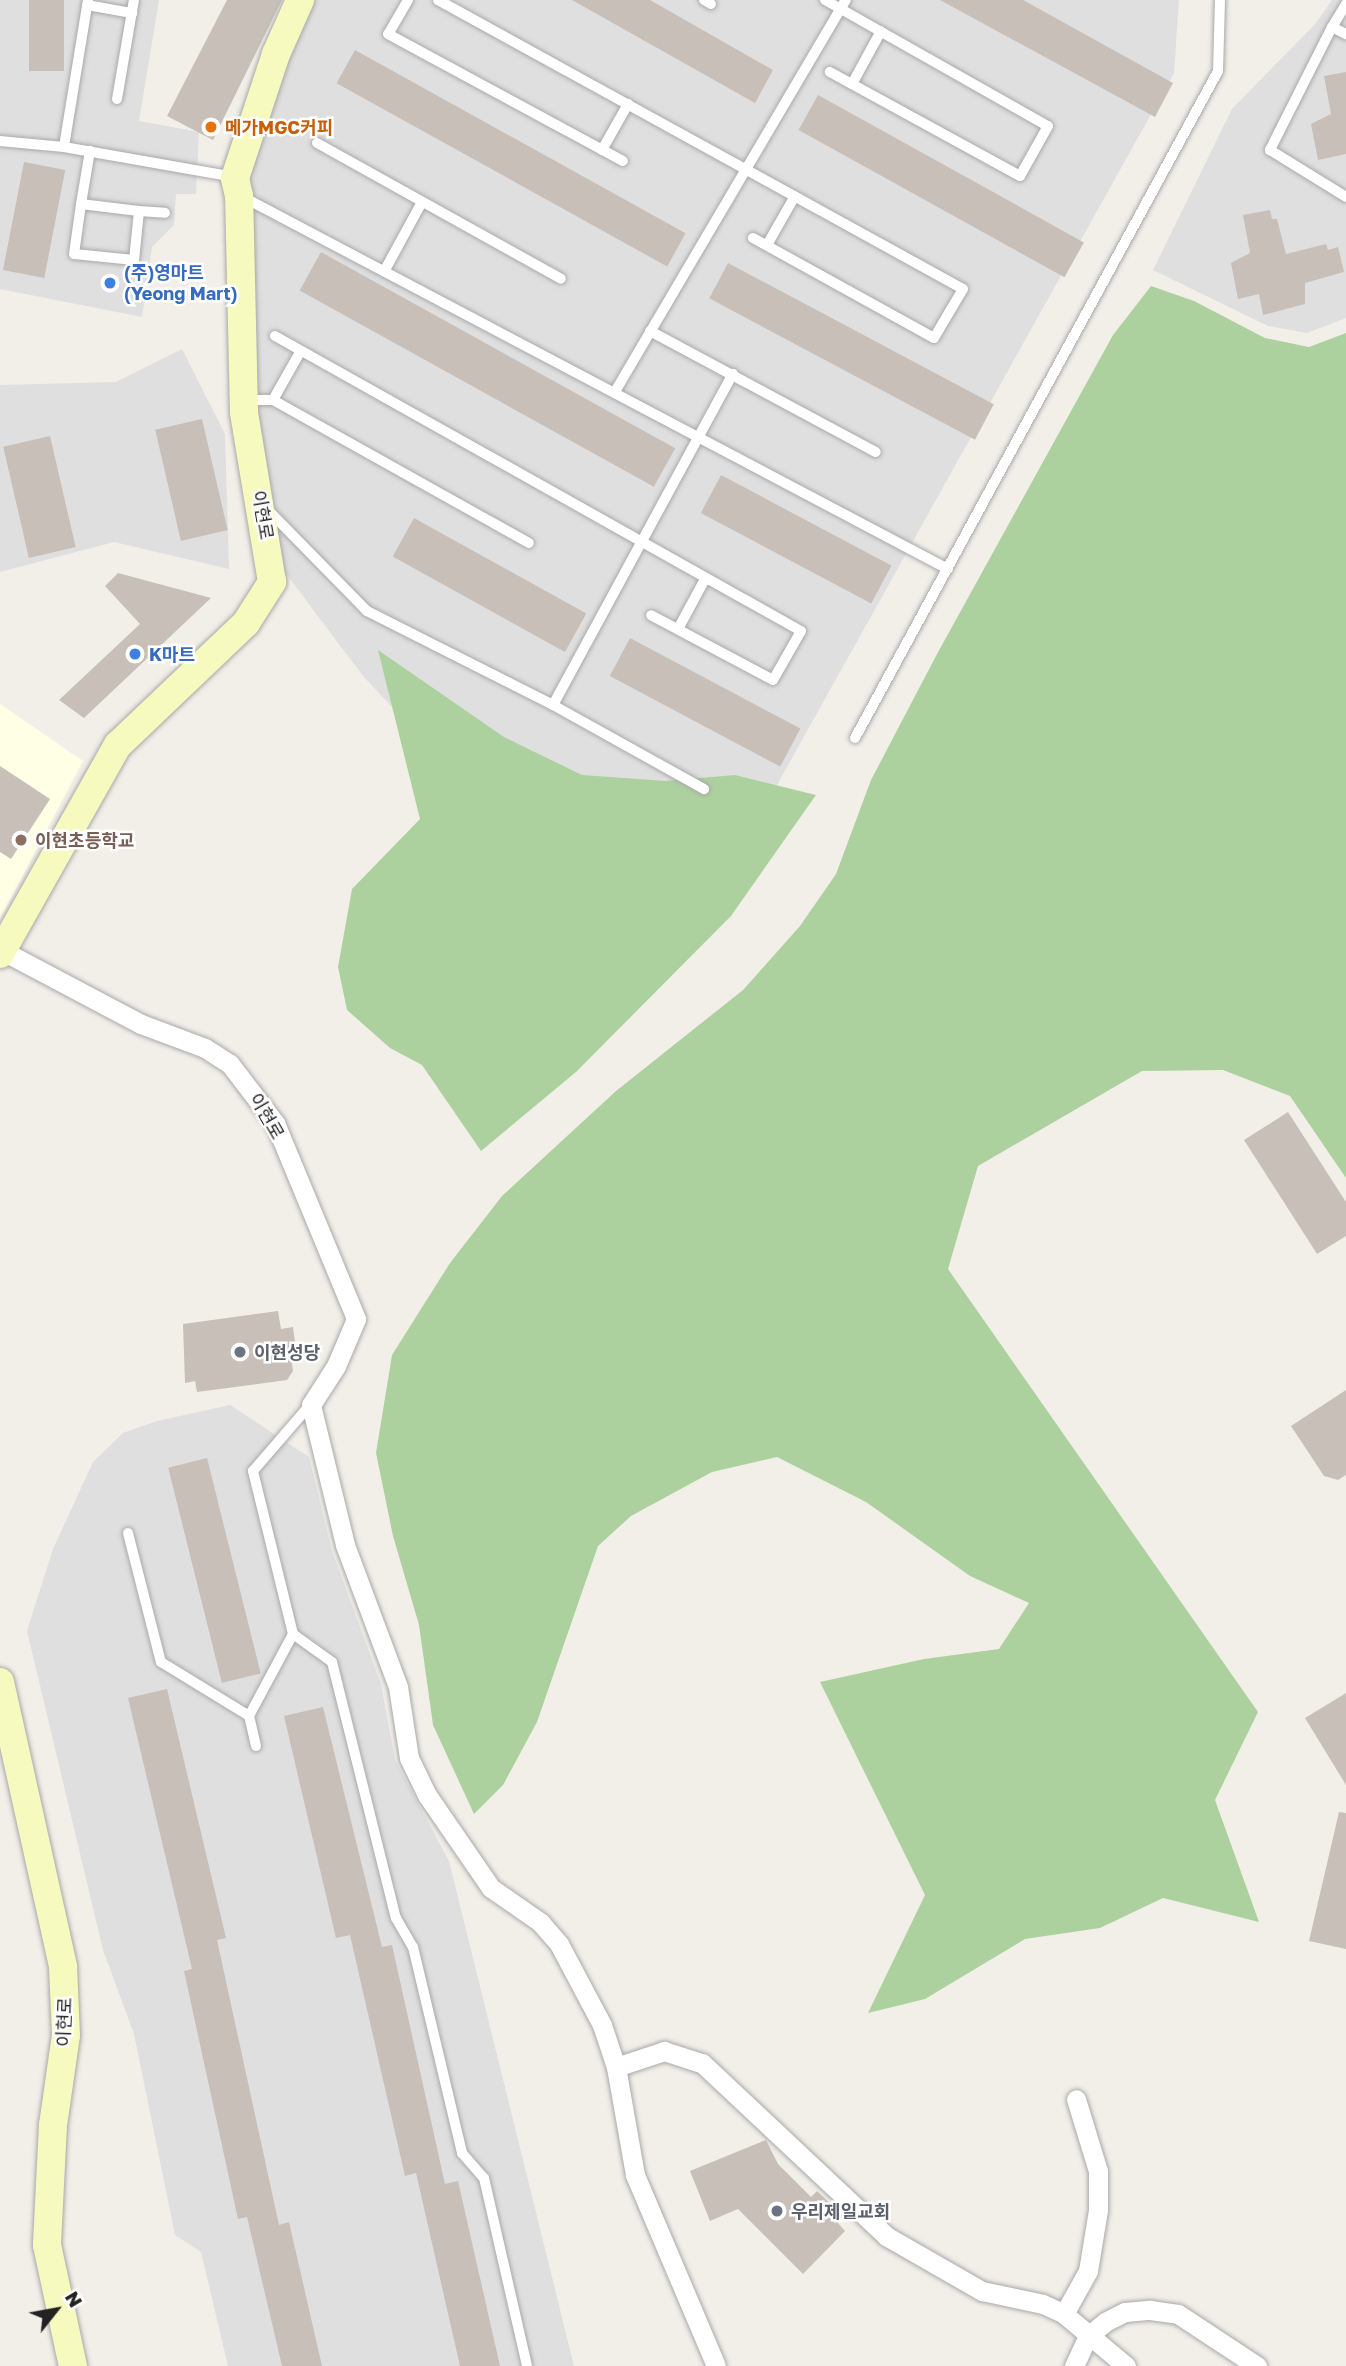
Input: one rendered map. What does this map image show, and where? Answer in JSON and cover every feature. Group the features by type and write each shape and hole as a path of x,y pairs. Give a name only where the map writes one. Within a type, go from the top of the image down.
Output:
{"street":[{"name":"이현로","path":"300,0 276,54 243,191 244,412 272,582 246,623 118,745 58,844 2,952 141,1024 205,1048 230,1064 254,1091 275,1122 356,1319 336,1366 311,1405"},
{"path":"311,1405 345,1545 398,1687 409,1758 427,1795 491,1888 540,1922 559,1944 602,2025 616,2067 635,2175 716,2366"},
{"name":"이현로","path":"0,1682 51,1899 66,1998 66,2035 47,2183 47,2245 73,2366"},
{"path":"616,2067 664,2051 702,2063 861,2207 886,2236 982,2291 1043,2304 1064,2314 1126,2366"},
{"path":"1064,2314 1088,2272 1098,2210 1098,2171 1076,2099"},
{"path":"1074,2366 1088,2336 1125,2312 1178,2314 1257,2366"}],"lane":[{"path":"117,99 134,0"},
{"path":"408,0 388,34 624,161"},
{"path":"438,0 963,289 934,338 753,238"},
{"path":"825,0 843,4 881,31 1048,126 1020,176 830,72"},
{"path":"855,738 1217,71 1220,0"},
{"path":"64,146 88,2 132,13"},
{"path":"616,390 843,4"},
{"path":"1346,4 1270,149 1346,197"},
{"path":"1332,27 1346,33"},
{"path":"852,84 881,31"},
{"path":"602,150 628,104"},
{"path":"0,141 90,151 243,191 948,569"},
{"path":"317,143 561,279"},
{"path":"90,151 74,254 134,260 139,211"},
{"path":"243,191 241,229 250,400 266,508 349,596 367,611 554,705 704,789"},
{"path":"767,245 795,196"},
{"path":"386,268 422,202"},
{"path":"81,204 165,213"},
{"path":"650,331 876,452"},
{"path":"275,336 801,631 773,680 651,615"},
{"path":"273,400 300,352"},
{"path":"554,705 733,374"},
{"path":"250,400 273,400 529,543"},
{"path":"678,629 705,579"},
{"path":"311,1405 253,1471 293,1634 332,1662 396,1919 413,1947 462,2153 484,2178 527,2366"},
{"path":"128,1533 161,1662 249,1716"},
{"path":"257,1746 249,1716 293,1634"}],"shaded area":[{"path":"0,0 159,0 139,121 199,132 196,194 176,194 174,225 152,247 142,317 0,289"},
{"path":"315,0 1179,0 1174,73 777,785 711,808 435,753 363,676 281,567 253,407 247,214 251,173 280,75"},
{"path":"1332,0 1346,0 1346,318 1307,333 1268,326 1153,270 1232,109 1316,23"},
{"path":"182,349 225,434 229,569 114,542 0,572 0,385 116,382"},
{"name":"이현초등학교","path":"0,704 83,761 0,919"},
{"path":"230,1405 309,1457 332,1551 381,1684 395,1760 449,1861 574,2366 228,2366 201,2252 175,2235 134,2034 103,1950 27,1631 53,1549 93,1462 123,1433 157,1421"}],"green space":[{"path":"1151,286 1194,301 1265,338 1309,347 1346,333 1346,1178 1290,1096 1223,1070 1142,1071 978,1166 948,1269 1258,1712 1215,1800 1259,1922 1163,1898 1100,1928 1025,1939 925,1999 868,2013 925,1895 820,1682 924,1659 999,1649 1029,1603 970,1576 866,1502 777,1457 712,1472 631,1516 598,1546 537,1722 503,1785 474,1814 433,1725 419,1625 393,1536 376,1453 392,1355 450,1263 502,1196 616,1091 743,990 800,926 836,874 871,780 937,654 1113,335"},
{"path":"378,650 504,737 582,775 666,781 735,775 816,795 731,916 576,1072 481,1151 422,1065 390,1048 347,1010 338,967 352,889 420,819"}],"building":[{"path":"29,0 64,0 64,71 29,71"},
{"path":"227,0 282,0 213,140 167,116"},
{"path":"572,0 650,0 773,70 755,103"},
{"path":"940,0 1023,0 1173,83 1155,117"},
{"path":"355,50 686,233 667,266 337,83"},
{"path":"1346,72 1346,154 1318,160 1311,124 1331,114 1324,76"},
{"path":"818,95 1084,242 1064,277 799,130"},
{"path":"24,162 65,170 44,278 3,270"},
{"path":"1270,210 1272,219 1277,219 1286,254 1326,244 1328,250 1338,247 1344,272 1305,283 1305,304 1263,315 1259,294 1238,299 1231,263 1250,253 1243,215"},
{"path":"321,252 675,448 654,487 300,290"},
{"path":"728,263 994,404 975,440 709,298"},
{"path":"202,419 228,530 181,541 155,430"},
{"path":"50,436 76,547 29,558 3,447"},
{"path":"721,475 891,566 871,604 701,513"},
{"path":"414,518 586,614 565,652 393,556"},
{"path":"118,573 211,598 84,718 59,700 140,624 105,586"},
{"path":"630,638 800,729 780,767 610,676"},
{"path":"0,766 50,799 11,859 0,852"},
{"path":"1288,1112 1346,1202 1346,1236 1317,1254 1244,1140"},
{"name":"이현성당","path":"278,1311 281,1329 293,1327 297,1357 291,1357 293,1371 287,1380 197,1392 195,1381 185,1383 183,1324"},
{"path":"1346,1390 1346,1475 1338,1480 1324,1476 1291,1426"},
{"path":"207,1458 261,1673 222,1683 168,1468"},
{"path":"167,1689 226,1938 217,1940 279,2225 289,2222 322,2366 282,2366 247,2217 238,2219 184,1971 192,1969 128,1698"},
{"path":"1346,1693 1346,1785 1305,1718"},
{"path":"323,1707 382,1947 392,1945 445,2184 458,2181 500,2366 460,2366 416,2173 405,2176 350,1935 336,1938 284,1716"},
{"path":"1339,1812 1346,1813 1346,1949 1309,1941"},
{"path":"766,2140 778,2164 811,2197 817,2191 843,2216 837,2222 845,2231 803,2274 738,2209 710,2221 690,2171"}],"place":[{"name":"메가MGC커피","path":"211,127"},
{"name":"(주)영마트 (Yeong Mart)","path":"110,283"},
{"name":"K마트","path":"135,654"},
{"name":"이현초등학교","path":"21,840"},
{"name":"이현성당","path":"240,1352"},
{"name":"우리제일교회","path":"777,2211"}]}
